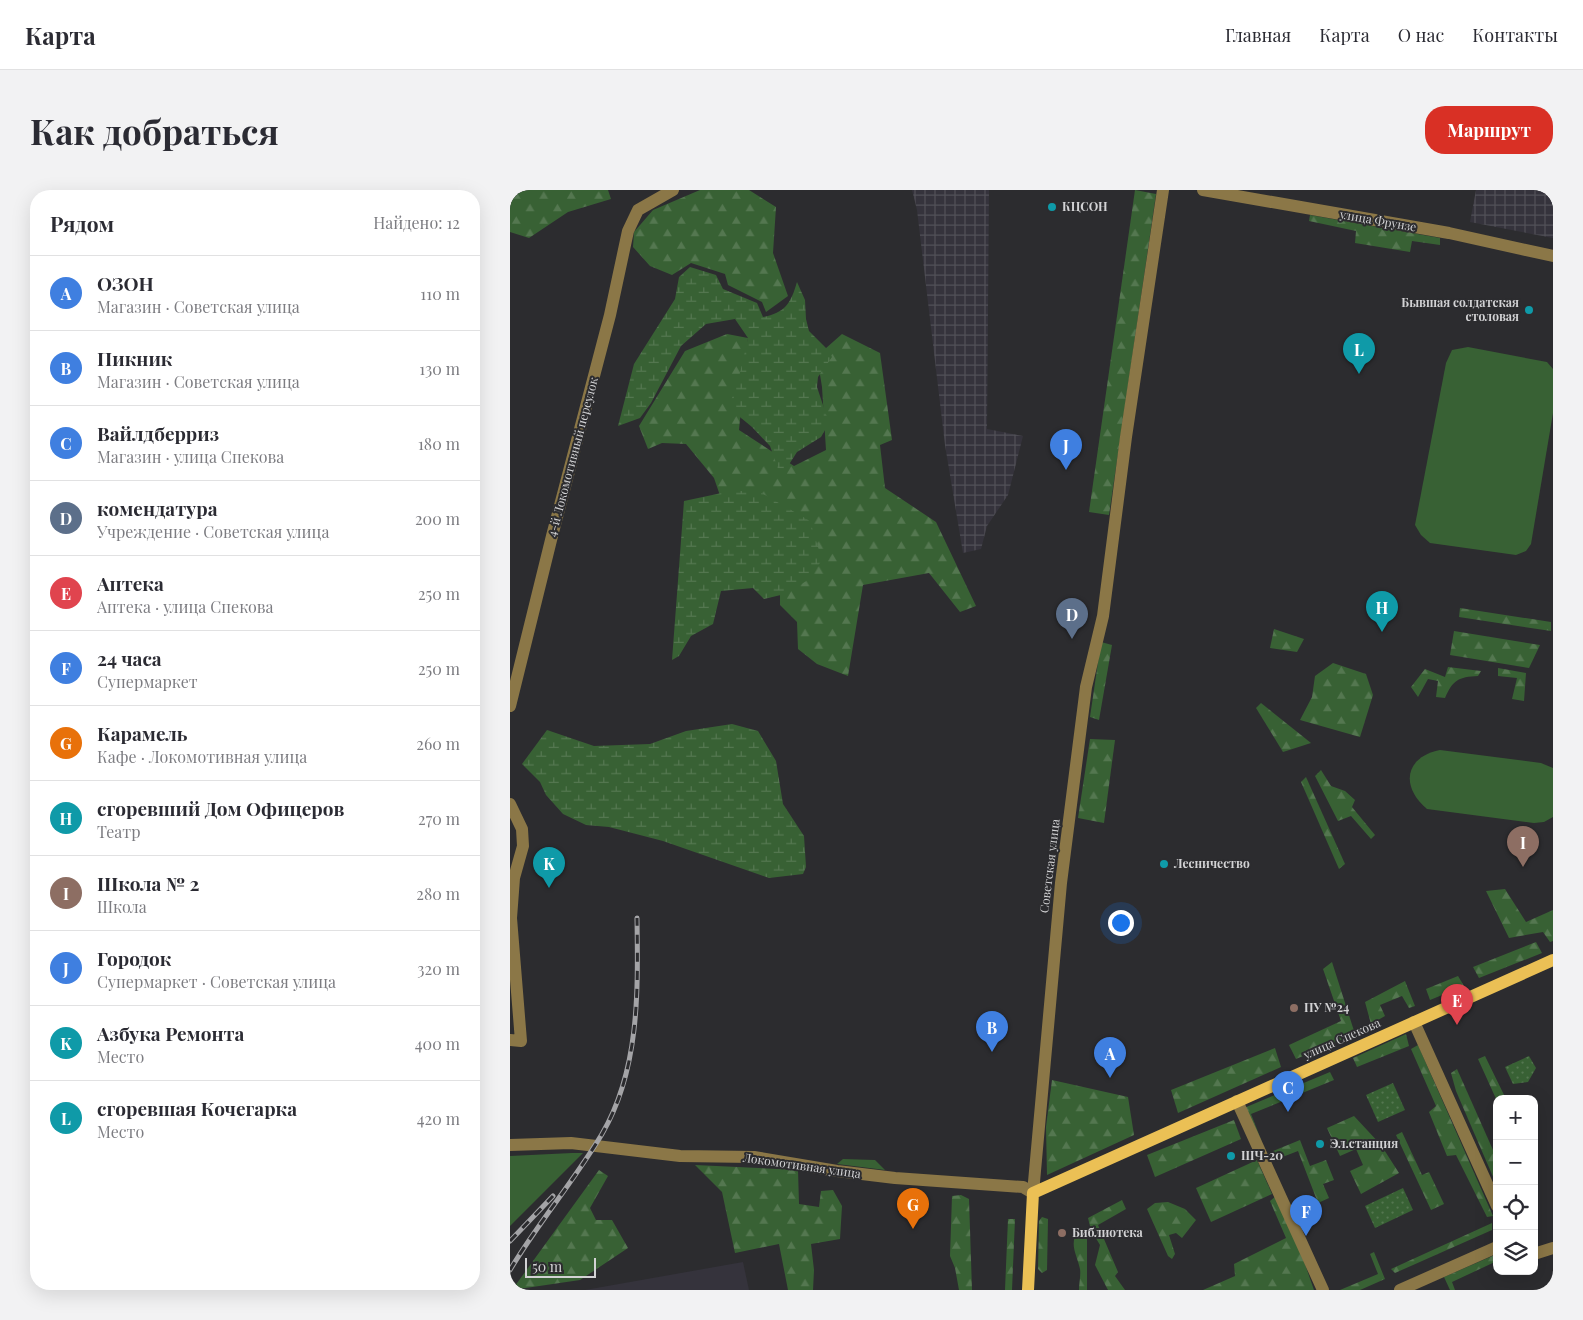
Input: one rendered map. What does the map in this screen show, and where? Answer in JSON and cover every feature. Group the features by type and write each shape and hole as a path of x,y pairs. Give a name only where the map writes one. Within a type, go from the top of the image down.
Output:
{"main road":[{"name":"улица Спекова","path":"1034,1193 1553,960"},
{"name":"Советская улица","path":"1028,1290 1034,1193"}],"street":[{"name":"4-й Локомотивный переулок","path":"510,706 549,545 610,315 628,231 638,210 673,190"},
{"name":"Советская улица","path":"1034,1193 1061,883 1086,687 1103,616 1125,447 1163,190"},
{"name":"улица Фрунзе","path":"1203,190 1449,234 1553,256"},
{"path":"510,804 522,829 523,846 514,878 510,918 516,1040"},
{"path":"1414,1022 1493,1197"},
{"path":"1237,1101 1324,1290"},
{"name":"Локомотивная улица","path":"510,1145 571,1142 680,1156 754,1157 838,1171 896,1178 1023,1187 1034,1193"},
{"path":"1538,1253 1553,1248"},
{"path":"1400,1290 1493,1249"}],"shaded area":[{"path":"912,190 989,190 987,429 1023,436 1008,495 987,526 981,549 963,553 945,445 917,210"},
{"path":"1476,190 1553,190 1553,238 1470,222"},
{"path":"743,1262 749,1290 585,1290"}],"green space":[{"path":"510,190 608,190 611,199 568,212 529,238 510,232"},
{"path":"700,190 749,190 776,207 773,253 788,296 766,312 762,302 728,285 725,274 691,263 672,275 650,266 633,247 634,232 653,210"},
{"path":"1135,190 1156,194 1109,515 1089,512"},
{"path":"1310,215 1440,238 1440,245 1412,241 1410,252 1355,243 1356,231 1309,221"},
{"path":"690,267 716,275 723,289 757,303 763,317 777,313 786,306 797,282 805,300 809,331 827,349 832,357 818,377 817,387 829,423 821,437 797,452 781,477 770,446 752,427 729,408 739,377 748,338 735,319 706,324 681,346 651,403 640,418 618,426 634,364 675,299 679,277"},
{"path":"727,334 748,338 739,430 794,466 826,450 822,387 817,356 842,334 880,353 892,440 880,445 885,488 936,522 976,606 960,612 929,573 863,585 848,676 817,664 798,649 797,622 780,605 780,578 726,513 714,478 686,444 662,443 648,449 639,426 685,351"},
{"path":"1468,347 1547,362 1553,369 1553,413 1531,544 1526,551 1516,555 1430,543 1421,535 1415,525 1446,363 1452,350"},
{"path":"731,491 758,491 810,521 822,560 808,580 785,594 764,599 753,588 721,591 713,624 691,636 679,656 672,660 684,501"},
{"path":"1460,608 1551,622 1551,631 1459,617"},
{"path":"1274,629 1304,639 1297,652 1270,648"},
{"path":"1454,631 1540,645 1529,668 1450,655"},
{"path":"1101,642 1112,645 1099,720 1090,717"},
{"path":"1333,663 1366,674 1373,695 1360,737 1300,720 1312,697 1315,676"},
{"path":"1448,667 1481,671 1478,676 1466,677 1454,683 1445,698 1436,697 1438,681 1428,679 1418,697 1411,687 1425,669 1445,677"},
{"path":"1498,668 1526,673 1524,701 1512,699 1517,678 1498,676"},
{"path":"1261,703 1311,743 1283,752 1256,708"},
{"path":"732,724 758,731 776,761 783,804 804,836 806,867 803,874 769,878 663,841 609,827 586,825 563,814 546,795 540,782 522,764 547,730 594,746 650,744 686,731"},
{"path":"1090,739 1115,740 1104,823 1078,818"},
{"path":"1440,750 1541,763 1553,768 1553,817 1544,822 1534,823 1427,809 1418,800 1413,791 1410,774 1413,766 1419,759"},
{"path":"1321,770 1331,786 1345,791 1355,800 1352,807 1375,835 1371,839 1351,816 1338,821 1315,776"},
{"path":"1306,777 1345,864 1339,869 1301,782"},
{"path":"1505,889 1526,922 1553,910 1553,941 1550,942 1543,932 1509,938 1486,891"},
{"path":"1536,942 1542,953 1479,978 1473,967"},
{"path":"1332,962 1355,1034 1296,1059 1289,1045 1341,1021 1323,969"},
{"path":"1458,976 1464,986 1430,1000 1426,989"},
{"path":"1405,981 1415,1006 1409,1008 1402,996 1380,1005 1385,1016 1371,1024 1365,1002"},
{"path":"1406,1034 1409,1046 1357,1067 1353,1058"},
{"path":"1418,1045 1493,1216 1487,1217 1456,1155 1447,1156 1429,1112 1436,1106 1411,1049"},
{"path":"1275,1048 1281,1067 1178,1113 1171,1090"},
{"path":"1485,1056 1504,1095 1494,1095 1478,1059"},
{"path":"1529,1056 1536,1068 1528,1082 1513,1084 1505,1067"},
{"path":"1457,1069 1493,1150 1493,1177 1456,1091 1451,1073"},
{"path":"1330,1072 1334,1080 1251,1114 1262,1142 1244,1108"},
{"path":"1052,1080 1128,1097 1134,1135 1047,1175 1046,1127"},
{"path":"1393,1083 1405,1110 1378,1122 1366,1095"},
{"path":"1354,1116 1381,1145 1399,1173 1361,1194 1350,1171 1363,1165 1356,1149 1340,1156 1327,1128"},
{"path":"1234,1120 1241,1139 1155,1177 1147,1155"},
{"path":"1402,1132 1422,1175 1429,1172 1444,1204 1431,1210 1396,1135"},
{"path":"1300,1140 1310,1166 1326,1160 1334,1180 1323,1184 1329,1198 1318,1203 1298,1151 1272,1161 1268,1153"},
{"path":"583,1153 510,1226 510,1156"},
{"path":"843,1159 875,1160 885,1170 837,1164"},
{"path":"1257,1160 1272,1194 1211,1222 1196,1188"},
{"path":"695,1165 798,1170 799,1204 819,1207 821,1191 833,1190 842,1206 840,1239 811,1244 814,1270 813,1290 788,1290 779,1244 735,1253 722,1192"},
{"path":"599,1170 608,1176 590,1208 596,1220 612,1220 628,1248 580,1280 512,1290"},
{"path":"1403,1188 1413,1210 1375,1228 1365,1206"},
{"path":"961,1195 969,1199 972,1290 959,1290 955,1268 950,1256 952,1196"},
{"path":"1276,1196 1299,1247 1314,1290 1203,1290 1235,1276 1234,1264 1286,1238 1270,1201"},
{"path":"1122,1200 1126,1209 1098,1225 1118,1272 1115,1276 1125,1290 1108,1290 1095,1265 1100,1245 1091,1230 1088,1218"},
{"path":"1168,1202 1185,1209 1196,1220 1182,1238 1176,1233 1169,1235 1175,1254 1172,1259 1168,1256 1147,1209 1155,1203"},
{"path":"1042,1217 1048,1219 1047,1270 1042,1273 1038,1269 1039,1221"},
{"path":"1008,1219 1015,1219 1012,1290 1005,1290"},
{"path":"1492,1223 1492,1230 1395,1273 1391,1269"},
{"path":"1079,1229 1087,1233 1087,1290 1079,1290 1080,1269 1074,1249 1074,1239"},
{"path":"1374,1252 1385,1279 1360,1290 1340,1290 1378,1274 1370,1254"},
{"path":"1493,1256 1493,1263 1452,1282 1455,1290 1450,1290 1444,1277"}],"railway":[{"path":"510,1270 602,1134 624,1083 634,1029 637,918"},
{"path":"510,1241 553,1196"}],"place":[{"name":"КЦСОН","path":"1052,207"},
{"name":"Бывшая солдатская столовая","path":"1529,310"},
{"name":"сгоревшая Кочегарка","path":"1359,374"},
{"name":"Городок","path":"1066,470"},
{"name":"сгоревший Дом Офицеров","path":"1382,632"},
{"name":"комендатура","path":"1072,639"},
{"name":"Лесничество","path":"1164,864"},
{"name":"Школа № 2","path":"1523,867"},
{"name":"Азбука Ремонта","path":"549,888"},
{"name":"ПУ №24","path":"1294,1008"},
{"name":"Аптека","path":"1457,1025"},
{"name":"Пикник","path":"992,1052"},
{"name":"ОЗОН","path":"1110,1078"},
{"name":"Вайлдберриз","path":"1288,1112"},
{"name":"Эл.станция","path":"1320,1144"},
{"name":"ШЧ-20","path":"1231,1156"},
{"name":"Карамель","path":"913,1229"},
{"name":"Библиотека","path":"1062,1233"},
{"name":"24 часа","path":"1306,1236"}]}
